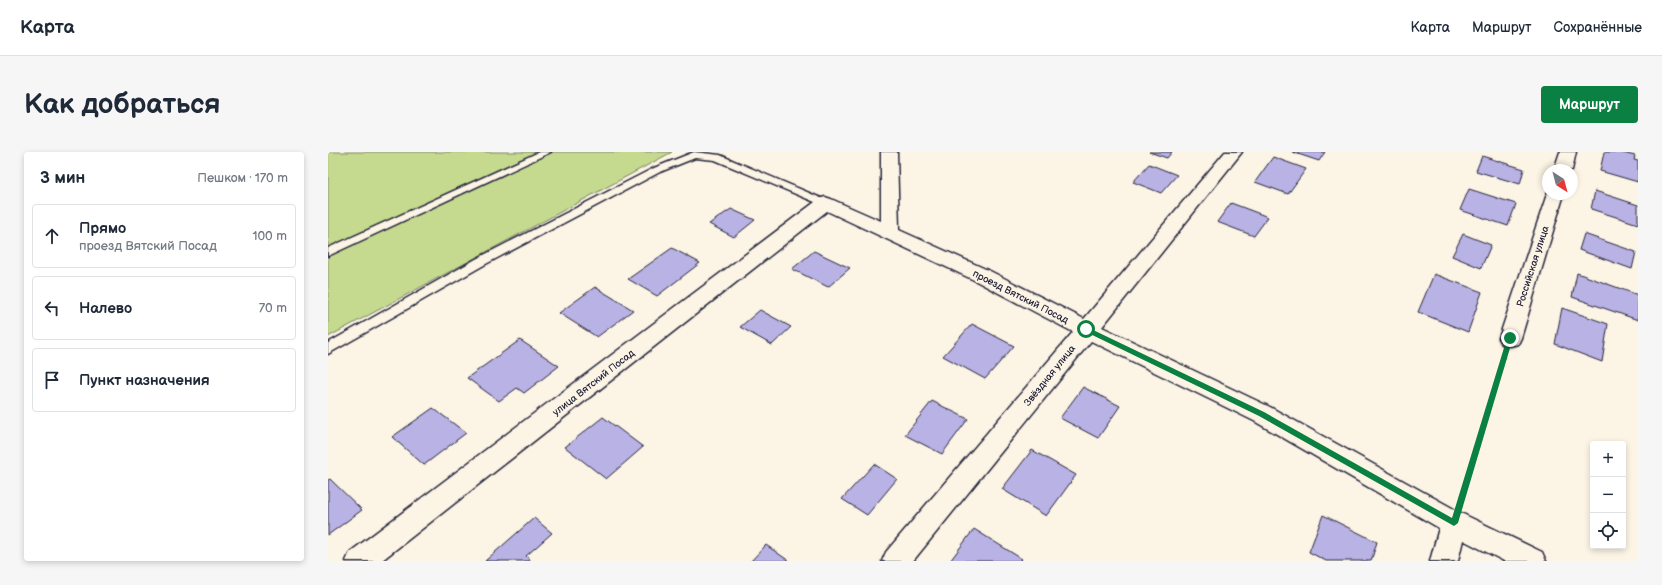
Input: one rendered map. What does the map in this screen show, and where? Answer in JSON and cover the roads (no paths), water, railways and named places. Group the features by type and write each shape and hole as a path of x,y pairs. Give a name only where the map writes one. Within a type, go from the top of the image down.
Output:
{"street":[{"path":"889,152 890,233"},
{"name":"Звёздная улица","path":"896,561 1086,329 1234,152"},
{"path":"1565,164 1568,152"},
{"name":"Российская улица","path":"1510,338 1553,200"},
{"name":"проезд Вятский Посад","path":"825,203 983,276 1086,329 1262,414 1454,523 1532,561"},
{"name":"улица Вятский Посад","path":"360,561 825,203"},
{"path":"1444,561 1454,523"}],"lane":[{"path":"328,252 546,152"},
{"path":"328,349 480,262 657,170 694,155 718,157 825,203"}]}
